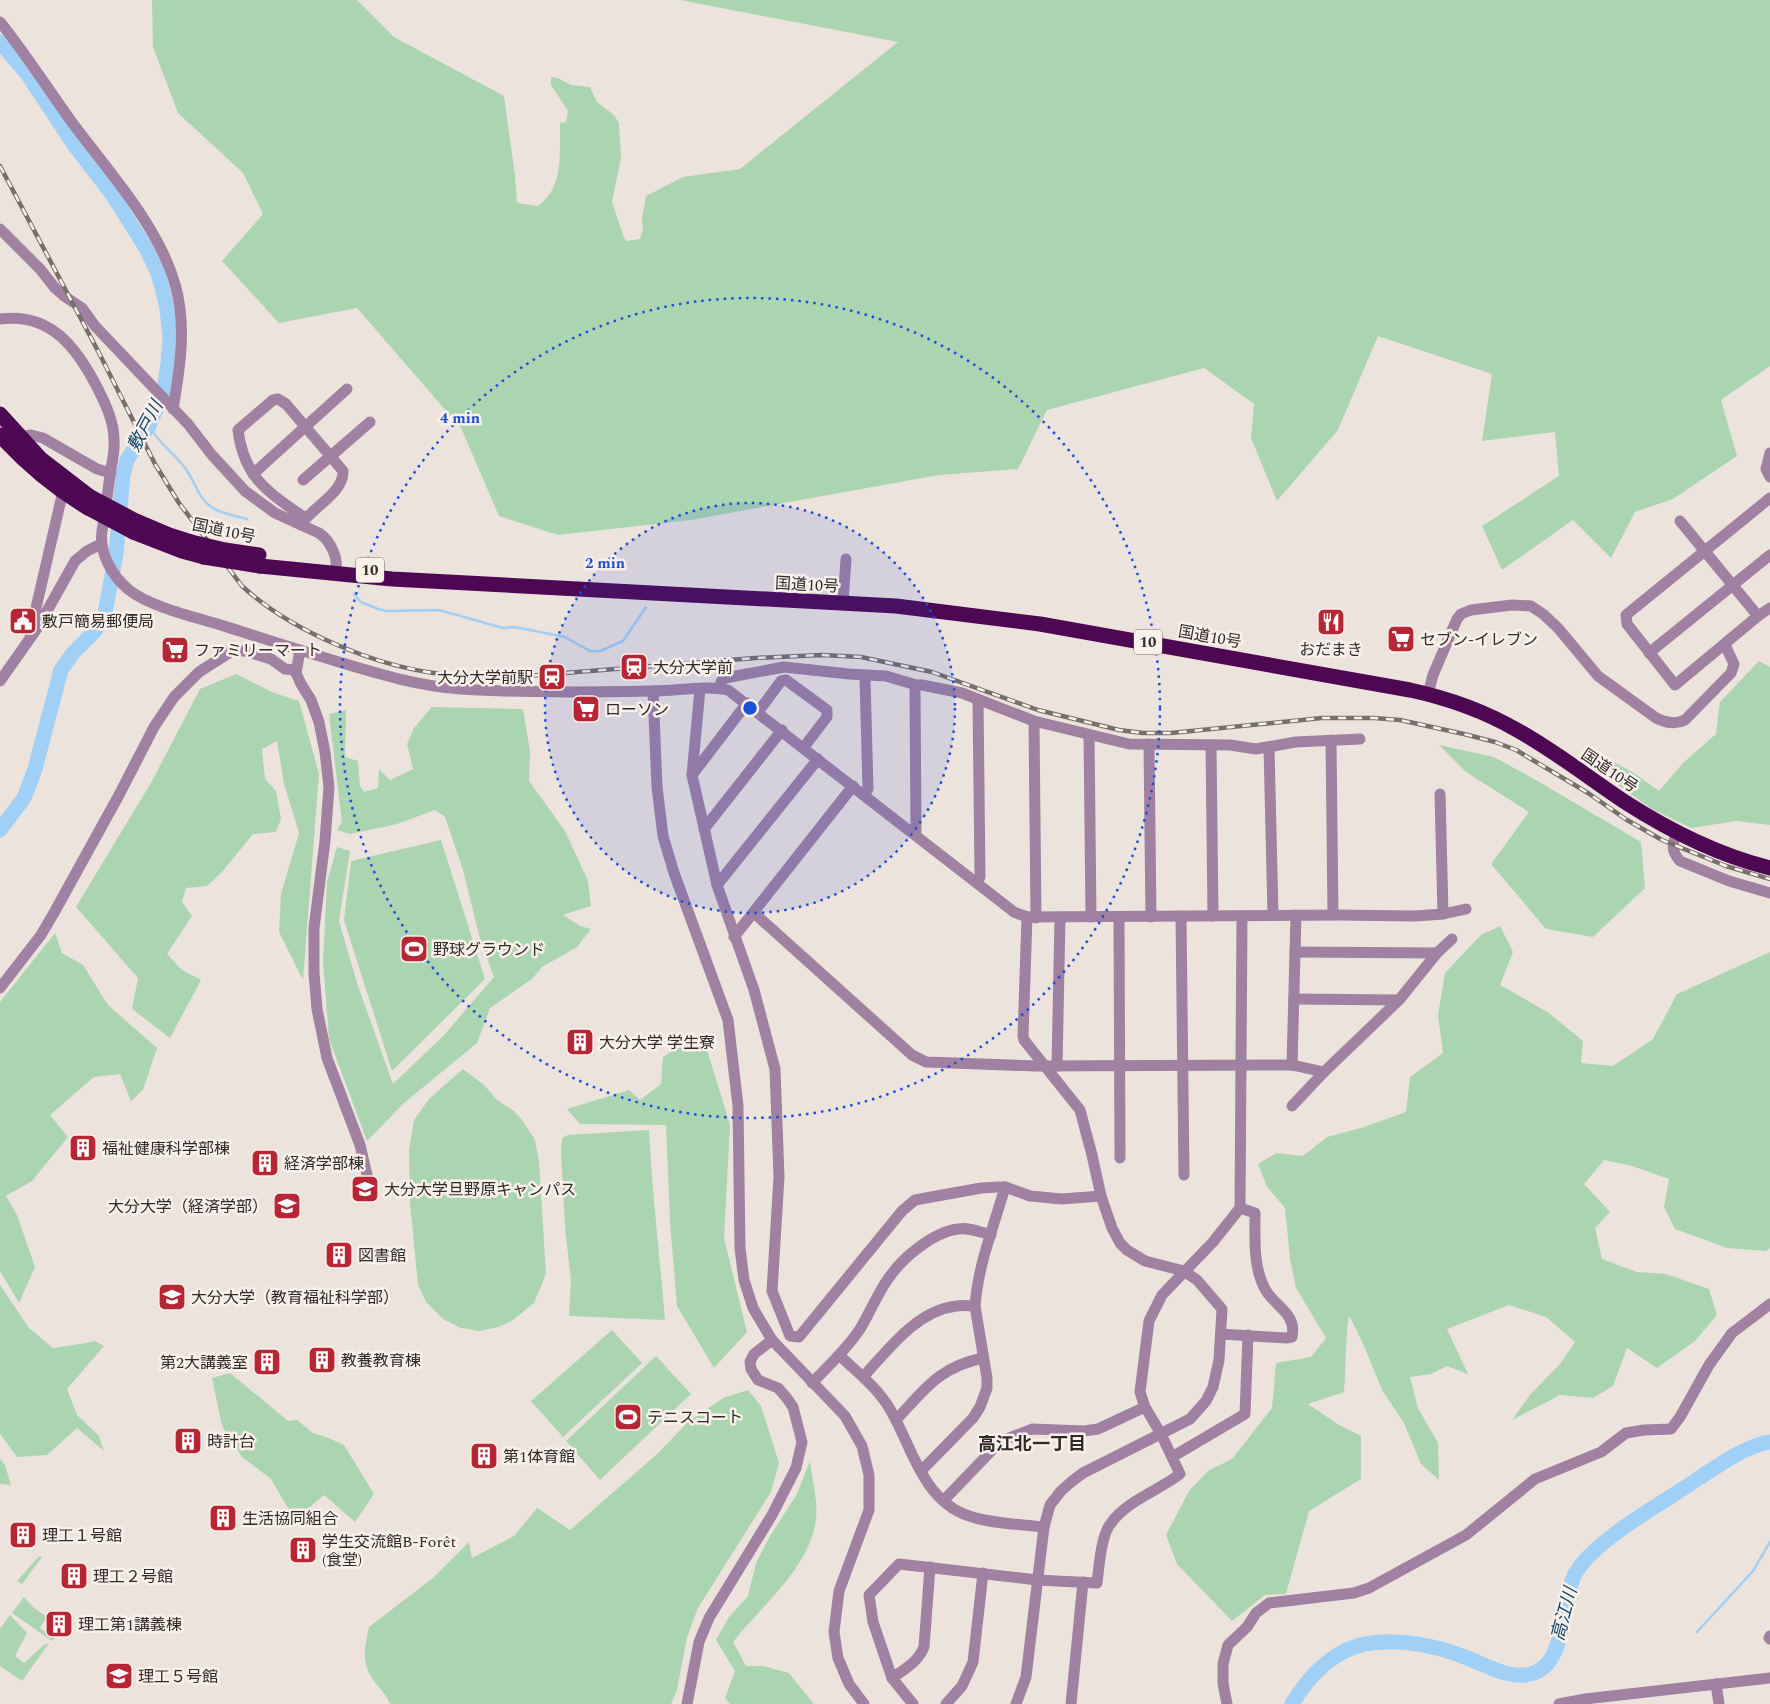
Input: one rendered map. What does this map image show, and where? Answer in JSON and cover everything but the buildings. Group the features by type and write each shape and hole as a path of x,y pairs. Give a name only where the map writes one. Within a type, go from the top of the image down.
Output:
{"highway":[{"name":"国道10号","path":"0,414 20,438 51,469 89,502"},
{"name":"国道10号","path":"0,435 25,460 63,491 89,502 174,549 204,557 481,584 896,606 1040,624 1317,672 1428,694 1477,711 1517,730 1626,803 1677,833 1716,851 1770,868"},
{"name":"国道10号","path":"134,527 225,550 260,561"}],"street":[{"path":"0,22 145,222 168,267 175,285 182,332 181,359 171,407"},
{"path":"0,228 40,269 55,288 82,308 95,326 188,424 212,455 245,491 268,510 303,522"},
{"path":"0,319 19,318 45,325 65,340 93,380 110,416 114,438 101,544 108,564 117,577 134,594 157,604 394,678 438,686 487,690 652,692 719,688 731,691 1014,912 1032,918 1334,914 1392,917 1442,914 1466,909"},
{"path":"253,474 348,390"},
{"path":"303,522 326,500 342,479 343,471 286,404 278,399 273,400 238,430 240,446 253,474 269,493 303,522 326,538 334,569"},
{"path":"303,480 370,422"},
{"path":"20,438 31,435 43,438 97,468 111,473"},
{"path":"1770,453 1766,469 1770,477"},
{"path":"28,643 63,491"},
{"path":"1770,498 1626,615 1627,624 1675,685 1770,608"},
{"path":"1680,522 1758,616"},
{"path":"0,681 28,643 75,561 87,551 101,544"},
{"path":"1649,653 1770,554"},
{"path":"843,603 846,559"},
{"path":"1428,694 1433,675 1458,619 1465,611 1471,610 1524,605 1537,609 1558,628 1598,676 1656,718 1666,723 1676,723 1685,720 1731,673 1734,664 1725,645"},
{"path":"300,650 296,670 297,676 311,700 319,722 329,787 314,928 314,973 317,1010 327,1058 360,1145 368,1179"},
{"path":"0,988 41,935 119,795 154,727 174,697 199,672 232,651 245,651 271,659 285,669 296,670"},
{"path":"719,688 722,680 726,678 784,667 886,676 908,681 914,685 957,692 1034,721 1125,744 1230,745 1252,749 1296,742 1360,739"},
{"path":"864,795 868,789 865,679"},
{"path":"758,712 781,681 786,680 827,710 828,717 804,747"},
{"path":"914,685 916,831 914,833"},
{"path":"700,689 692,775 717,885 754,990 775,1069 779,1177 772,1291 790,1336 799,1337 902,1211 916,1200 980,1188 1004,1187 1030,1196 1062,1199 1101,1196"},
{"path":"652,692 657,788 663,836 674,873 728,1020 738,1106 740,1248 744,1280 753,1308 772,1340 845,1416 862,1446 869,1475 869,1510 839,1591 834,1632 838,1658 849,1684 864,1704"},
{"path":"977,882 980,877 978,700"},
{"path":"692,775 747,703"},
{"path":"1016,1704 1026,1677 1044,1527 1050,1505 1060,1491 1083,1473 1190,1419 1206,1401 1213,1386 1219,1360 1222,1309 1196,1280 1184,1270 1145,1261 1127,1250 1120,1243 1112,1228 1101,1196 1080,1110 1024,1040 1032,918 1034,721"},
{"path":"704,829 782,730"},
{"path":"1089,735 1090,917"},
{"path":"1331,740 1334,914"},
{"path":"1149,744 1151,916"},
{"path":"1211,745 1212,916"},
{"path":"1269,747 1273,915"},
{"path":"717,885 818,759"},
{"path":"734,936 853,786"},
{"path":"1440,794 1442,914"},
{"path":"1677,833 1672,848 1680,861 1742,886 1770,892"},
{"path":"754,913 917,1058 926,1062 1044,1066 1292,1065 1324,1072"},
{"path":"1292,1065 1296,915"},
{"path":"1181,916 1184,1174"},
{"path":"913,1704 892,1678 873,1622 869,1595 899,1564 1037,1580 1097,1583 1101,1552 1110,1524 1128,1506 1180,1474 1161,1434 1145,1407 1140,1392 1149,1321 1162,1294 1213,1242 1240,1208 1242,916"},
{"path":"1119,917 1120,1158"},
{"path":"1057,1066 1060,918"},
{"path":"1292,1106 1324,1072 1399,1000 1437,953 1452,939"},
{"path":"1295,952 1437,953"},
{"path":"1294,999 1399,1000"},
{"path":"921,1471 973,1418 980,1407 987,1388 975,1306 977,1282 1004,1187"},
{"path":"1221,1334 1286,1338 1292,1337 1294,1328 1290,1318 1265,1290 1259,1276 1255,1245 1254,1213 1240,1208"},
{"path":"812,1383 840,1355 861,1328 889,1278 912,1253 937,1236 958,1228 991,1235"},
{"path":"1227,1704 1223,1683 1223,1664 1228,1646 1247,1627 1256,1613 1270,1603 1354,1593 1369,1588 1466,1535 1535,1479 1601,1452 1626,1433 1671,1429 1680,1417 1709,1365 1732,1333 1770,1304"},
{"path":"863,1377 906,1332 929,1315 955,1306 975,1306"},
{"path":"1172,1457 1245,1414 1248,1335"},
{"path":"687,1704 699,1642 710,1618 772,1515 796,1468 802,1442 793,1407 778,1388 758,1380 750,1369 750,1362 754,1354 772,1340"},
{"path":"840,1355 863,1377 891,1410 912,1456 934,1490 944,1500 961,1512 980,1519 1044,1527"},
{"path":"896,1420 940,1375 958,1365 983,1358"},
{"path":"944,1500 1004,1440 1032,1429 1084,1431 1098,1429 1145,1407"},
{"path":"892,1678 914,1662 921,1655 924,1647 930,1568"},
{"path":"946,1704 962,1686 973,1662 983,1573"},
{"path":"1071,1704 1083,1582"},
{"path":"1559,1704 1585,1699 1770,1678"},
{"path":"1716,1684 1718,1704"}],"green space":[{"path":"152,0 357,0 394,37 504,96 517,203 538,206 547,198 557,179 560,157 560,123 566,122 568,111 551,85 551,77 558,78 571,85 590,87 597,102 614,115 619,123 621,158 612,202 624,238 627,241 640,239 643,229 642,218 646,196 683,177 740,169 898,42 680,0 1770,0 1770,366 1721,400 1737,456 1673,499 1635,512 1611,558 1573,520 1502,570 1482,526 1559,476 1555,432 1482,441 1492,374 1378,336 1338,430 1277,501 1251,438 1254,404 1204,368 1047,410 1018,469 939,475 691,520 558,535 499,516 461,428 357,308 279,323 222,261 263,214 243,173 178,113 153,47"},
{"path":"1759,661 1770,667 1770,825 1736,821 1691,828 1652,809 1615,783 1606,758 1634,773 1659,791 1683,763 1716,734 1720,702"},
{"path":"236,674 274,693 299,701 319,774 303,980 279,932 281,894 299,833 284,784 277,741 262,749 265,779 276,791 281,819 276,832 253,834 222,872 207,886 186,888 182,902 192,916 167,954 182,970 201,980 170,1038 132,1009 138,978 76,907 152,781 200,689"},
{"path":"432,707 523,709 530,751 529,781 565,831 588,881 591,906 563,915 580,926 591,929 577,947 542,967 532,979 490,1008 477,1043 404,1103 367,1141 329,1039 323,961 327,882 337,847 350,851 339,921 358,986 393,1084 444,1035 494,977 480,939 463,870 445,817 435,810 397,824 350,834 337,830 342,822 329,714 346,710 345,757 358,761 360,786 364,792 378,788 379,769 390,780 413,769 407,744 414,728"},
{"path":"1439,745 1494,757 1641,842 1645,888 1593,937 1546,929 1491,864 1529,812 1466,772"},
{"name":"野球グラウンド","path":"441,840 485,979 392,1071 344,920 351,861"},
{"path":"1500,926 1513,952 1500,985 1549,1013 1583,1041 1581,1063 1613,1066 1653,1039 1677,994 1770,952 1770,1248 1766,1251 1727,1248 1675,1229 1664,1207 1669,1179 1632,1166 1604,1160 1584,1184 1610,1212 1595,1228 1602,1259 1637,1272 1666,1274 1709,1289 1717,1315 1695,1341 1657,1368 1627,1348 1613,1386 1593,1398 1560,1395 1512,1420 1530,1395 1560,1364 1575,1342 1546,1317 1509,1305 1447,1329 1468,1374 1447,1366 1431,1374 1410,1377 1418,1408 1438,1443 1439,1480 1421,1464 1404,1423 1382,1390 1349,1315 1344,1392 1308,1404 1339,1425 1361,1436 1361,1479 1309,1511 1286,1594 1265,1595 1232,1621 1177,1564 1166,1535 1189,1491 1208,1471 1232,1459 1272,1408 1276,1363 1311,1357 1326,1338 1296,1288 1290,1259 1285,1208 1267,1187 1258,1164 1276,1153 1303,1156 1327,1137 1361,1128 1406,1112 1410,1077 1443,1053 1438,1015 1445,973 1481,935"},
{"path":"55,933 62,953 83,965 108,1005 157,1048 143,1090 131,1101 120,1074 94,1077 50,1115 68,1137 32,1181 6,1196 17,1215 35,1267 19,1303 0,1271 0,1002"},
{"path":"702,1033 730,1125 724,1238 747,1332 714,1368 677,1306 670,1222 666,1125 580,1124 567,1109 629,1090 640,1100 661,1084 663,1057"},
{"path":"463,1069 484,1085 497,1100 514,1111 535,1140 539,1162 546,1274 534,1303 513,1320 499,1327 479,1331 461,1328 443,1319 426,1302 418,1285 410,1203 409,1150 414,1120 429,1099"},
{"path":"649,1130 665,1320 569,1316 571,1281 565,1227 562,1138 568,1135"},
{"path":"0,1285 29,1328 53,1348 95,1341 104,1346 67,1389 77,1415 99,1436 104,1451 77,1428 47,1455 17,1457 0,1434"},
{"name":"テニスコート","path":"612,1330 642,1363 563,1437 531,1401"},
{"name":"テニスコート","path":"656,1356 691,1394 600,1480 566,1441"},
{"path":"230,1373 288,1421 297,1420 313,1433 344,1445 374,1494 355,1522 324,1495 295,1520 271,1479 242,1457 222,1426 212,1378"},
{"path":"748,1390 761,1406 779,1463 771,1492 698,1608 687,1637 677,1690 671,1704 390,1704 366,1666 365,1647 369,1627 433,1578 469,1542 472,1558 514,1536 537,1508 570,1530 656,1455 688,1422 723,1398"},
{"path":"0,1459 5,1465 11,1485 0,1484"},
{"path":"810,1461 816,1497 816,1519 812,1537 805,1554 783,1585 733,1642 746,1666 763,1666 789,1673 814,1704 730,1704 725,1698 735,1671 716,1640 729,1617 748,1596 756,1563 770,1536 797,1494"},
{"path":"39,1556 42,1557 22,1584 17,1581"},
{"path":"24,1597 34,1608 47,1617 40,1628 52,1637 59,1628 61,1631 52,1641 12,1613"},
{"path":"10,1615 27,1633 15,1656 24,1663 44,1645 49,1643 22,1681 0,1666 0,1629"}],"waterway":[{"name":"敷戸川","path":"0,42 28,75 74,145 112,194 146,248 162,287 167,308 170,338 164,390 149,426 127,460 123,475 116,554 105,613 95,631 73,653 61,670 35,769 24,798 0,830"},
{"path":"149,426 158,439 185,467 206,503 218,511 247,519"},
{"path":"354,594 361,602 378,609 387,611 439,610 503,628 515,627 565,637 590,651 600,651 623,641 646,607"},
{"name":"高江川","path":"1292,1704 1307,1682 1326,1663 1341,1653 1371,1643 1406,1642 1423,1645 1456,1654 1512,1675 1530,1674 1538,1671 1547,1664 1559,1641 1567,1598 1575,1574 1583,1562 1623,1528 1724,1462 1748,1449 1770,1442"},
{"path":"1697,1632 1753,1571 1770,1542"}],"railway":[{"path":"0,166 98,351 155,464 179,503 242,586 285,618 309,632 363,655 390,664 442,674 514,677 755,658 822,655 861,657 932,672 1038,710 1119,730 1143,733 1171,733 1322,718 1400,720 1495,742 1516,750 1662,840 1726,866 1770,879"}],"place":[{"name":"敷戸簡易郵便局","path":"23,621"},
{"name":"おだまき","path":"1331,622"},
{"name":"セブン-イレブン","path":"1401,639"},
{"name":"ファミリーマート","path":"175,650"},
{"name":"大分大学前","path":"634,667"},
{"name":"大分大学前駅","path":"552,677"},
{"name":"ローソン","path":"586,709"},
{"name":"野球グラウンド","path":"414,949"},
{"name":"大分大学 学生寮","path":"580,1042"},
{"name":"福祉健康科学部棟","path":"83,1148"},
{"name":"経済学部棟","path":"265,1163"},
{"name":"大分大学旦野原キャンパス","path":"365,1189"},
{"name":"大分大学（経済学部）","path":"287,1206"},
{"name":"図書館","path":"339,1255"},
{"name":"大分大学（教育福祉科学部）","path":"172,1297"},
{"name":"教養教育棟","path":"322,1360"},
{"name":"第2大講義室","path":"267,1362"},
{"name":"テニスコート","path":"628,1417"},
{"name":"時計台","path":"188,1441"},
{"name":"第1体育館","path":"484,1456"},
{"name":"生活協同組合","path":"223,1518"},
{"name":"理工１号館","path":"23,1535"},
{"name":"学生交流館B-Forêt (食堂)","path":"303,1550"},
{"name":"理工２号館","path":"74,1576"},
{"name":"理工第1講義棟","path":"59,1624"},
{"name":"理工５号館","path":"119,1676"}],"district":[{"name":"高江北一丁目","path":"1032,1444"}]}
